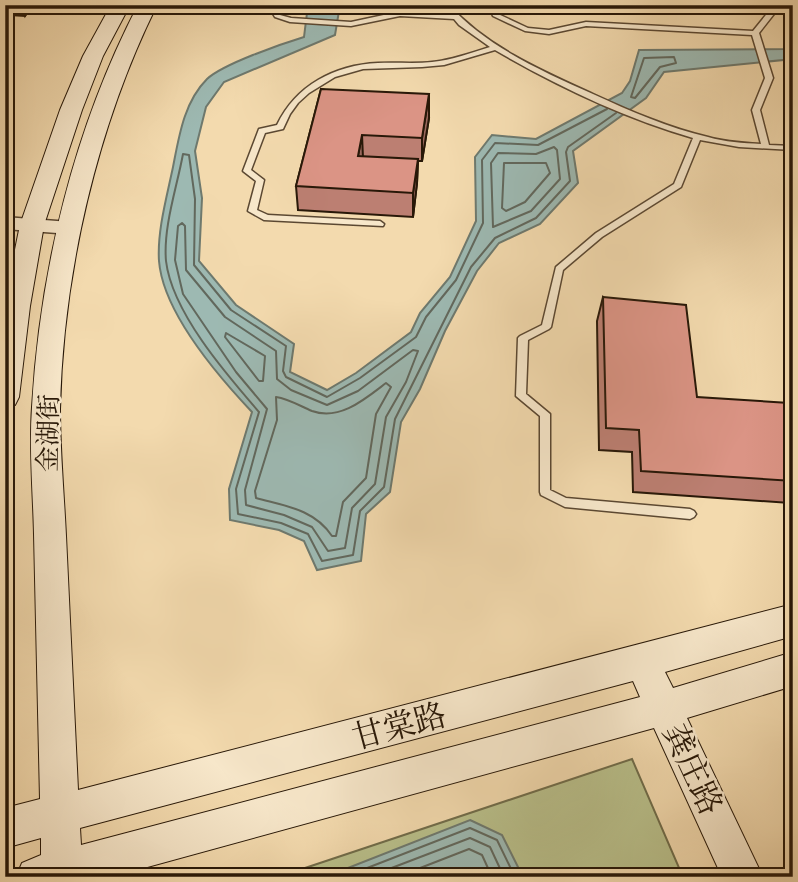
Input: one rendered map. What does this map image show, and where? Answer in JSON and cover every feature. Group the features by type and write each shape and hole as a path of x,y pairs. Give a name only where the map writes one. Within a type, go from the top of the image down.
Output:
{"main road":[{"name":"金湖街","path":"5,397 17,306 33,225 84,77 121,5"},
{"name":"金湖街","path":"53,874 61,814 46,409 56,298 70,228 99,120 124,52 148,5"},
{"name":"甘棠路","path":"5,828 793,620"},
{"name":"龚庄路","path":"642,662 743,877"},
{"name":"甘棠路","path":"53,874 664,708 793,669"}],"street":[{"path":"5,223 70,228"}],"lane":[{"path":"241,5 273,6 277,16 290,20 351,23 400,14 455,17"},
{"path":"376,5 400,14"},
{"path":"445,5 455,17 493,47 641,118 698,136 793,148"},
{"path":"491,5 495,15 527,30 550,32 586,24 755,33"},
{"path":"755,33 778,5"},
{"path":"755,33 769,78 756,110 765,146"},
{"path":"380,224 267,218 252,211 260,180 247,171 262,131 280,127 284,114 304,91 335,75 375,65 437,64 493,47"},
{"path":"690,514 565,502 545,492 545,414 521,397 523,338 546,327 559,269 599,235 678,185 698,136"}],"green space":[{"path":"632,759 683,877 278,877"}],"water":[{"path":"308,5 340,5 335,35 224,82 206,107 195,151 202,198 199,261 236,305 294,344 290,372 327,390 356,373 411,332 420,313 450,277 476,221 475,157 492,135 536,139 622,93 630,81 639,50 787,49 793,43 793,59 664,72 646,98 573,151 578,183 540,224 499,243 477,271 445,331 420,389 401,422 390,492 366,514 361,561 317,570 304,541 279,530 230,520 229,489 252,412 209,362 181,322 170,301 159,261 163,214 178,143 193,98 199,88 215,73 267,49 304,37"},
{"path":"470,820 502,835 523,877 325,877"}],"building":[{"path":"321,89 429,94 422,138 362,135 358,156 418,159 413,193 296,186"},
{"path":"603,297 686,305 697,397 789,403 793,422 793,481 641,471 639,430 606,428"}]}
